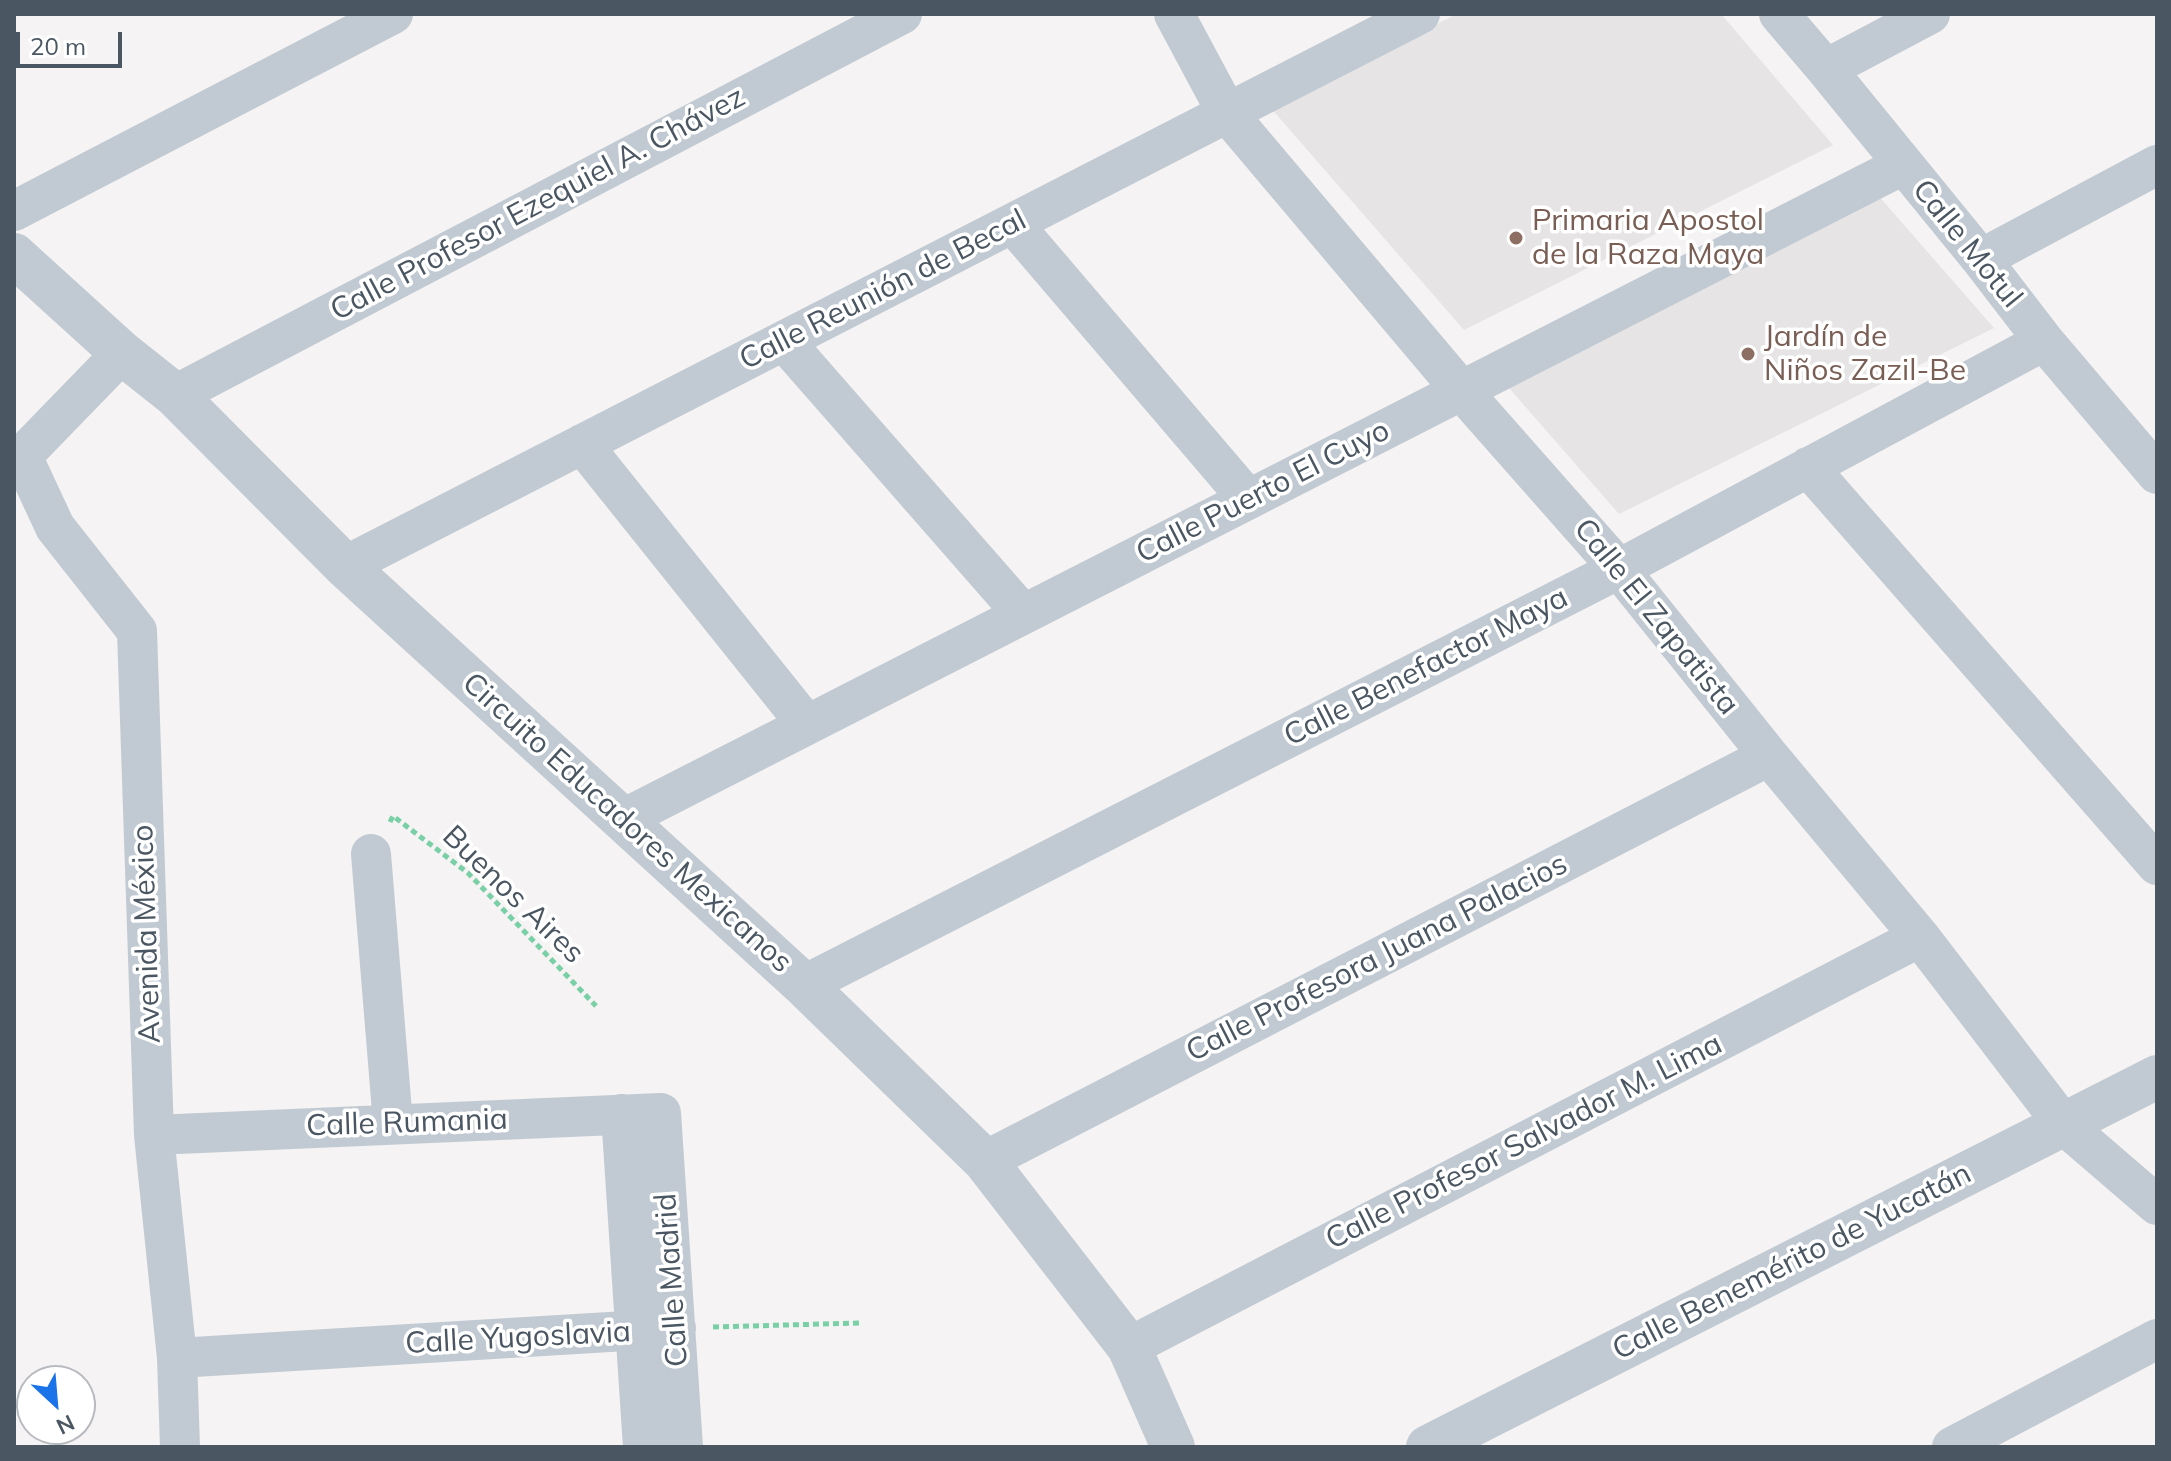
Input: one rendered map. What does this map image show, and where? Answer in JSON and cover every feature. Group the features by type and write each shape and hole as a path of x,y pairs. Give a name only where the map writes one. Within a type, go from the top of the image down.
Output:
{"street":[{"path":"14,211 393,14"},
{"name":"Calle Profesor Ezequiel A. Chávez","path":"175,395 902,14"},
{"name":"Calle El Zapatista","path":"1174,14 1227,113 1461,390 1619,569 1920,937 2064,1125 2157,1205"},
{"name":"Calle Reunión de Becal","path":"345,566 1420,14"},
{"name":"Calle Motul","path":"1779,14 1981,259 2044,341 2142,432 2157,474"},
{"path":"1826,69 1930,14"},
{"name":"Calle Puerto El Cuyo","path":"623,819 1903,165"},
{"path":"1981,259 2157,165"},
{"path":"1013,224 1248,499"},
{"name":"Circuito Educadores Mexicanos","path":"14,255 122,353 175,395 345,566 804,985 985,1161 1129,1347 1173,1447"},
{"path":"784,341 1023,614"},
{"name":"Calle Benefactor Maya","path":"804,985 1619,569 2044,341"},
{"path":"18,455 122,353"},
{"path":"582,444 807,725"},
{"name":"Avenida México","path":"18,455 55,527 137,631 154,1135 177,1358 180,1447"},
{"path":"1808,467 2157,865"},
{"name":"Calle Profesora Juana Palacios","path":"985,1161 1769,756"},
{"path":"371,854 393,1124"},
{"name":"Calle Profesor Salvador M. Lima","path":"1129,1347 1920,937"},
{"name":"Calle Benemérito de Yucatán","path":"1428,1447 2157,1077"},
{"name":"Calle Rumania","path":"154,1135 661,1113"},
{"name":"Calle Madrid","path":"661,1113 683,1447"},
{"name":"Calle Madrid","path":"621,1114 643,1447"},
{"name":"Calle Yugoslavia","path":"177,1358 676,1328"},
{"path":"1952,1447 2157,1339"}],"path":[{"name":"Buenos Aires","path":"371,854 393,816 468,873 596,1006"},
{"path":"676,1328 860,1323"}],"shaded area":[{"name":"Primaria Apostol de la Raza Maya","path":"1457,14 1721,14 1833,145 1464,330 1270,107"},
{"name":"Jardín de Niños Zazil-Be","path":"1877,194 1994,328 1619,514 1503,381"}],"place":[{"name":"Primaria Apostol de la Raza Maya","path":"1516,238"},
{"name":"Jardín de Niños Zazil-Be","path":"1748,354"}]}
